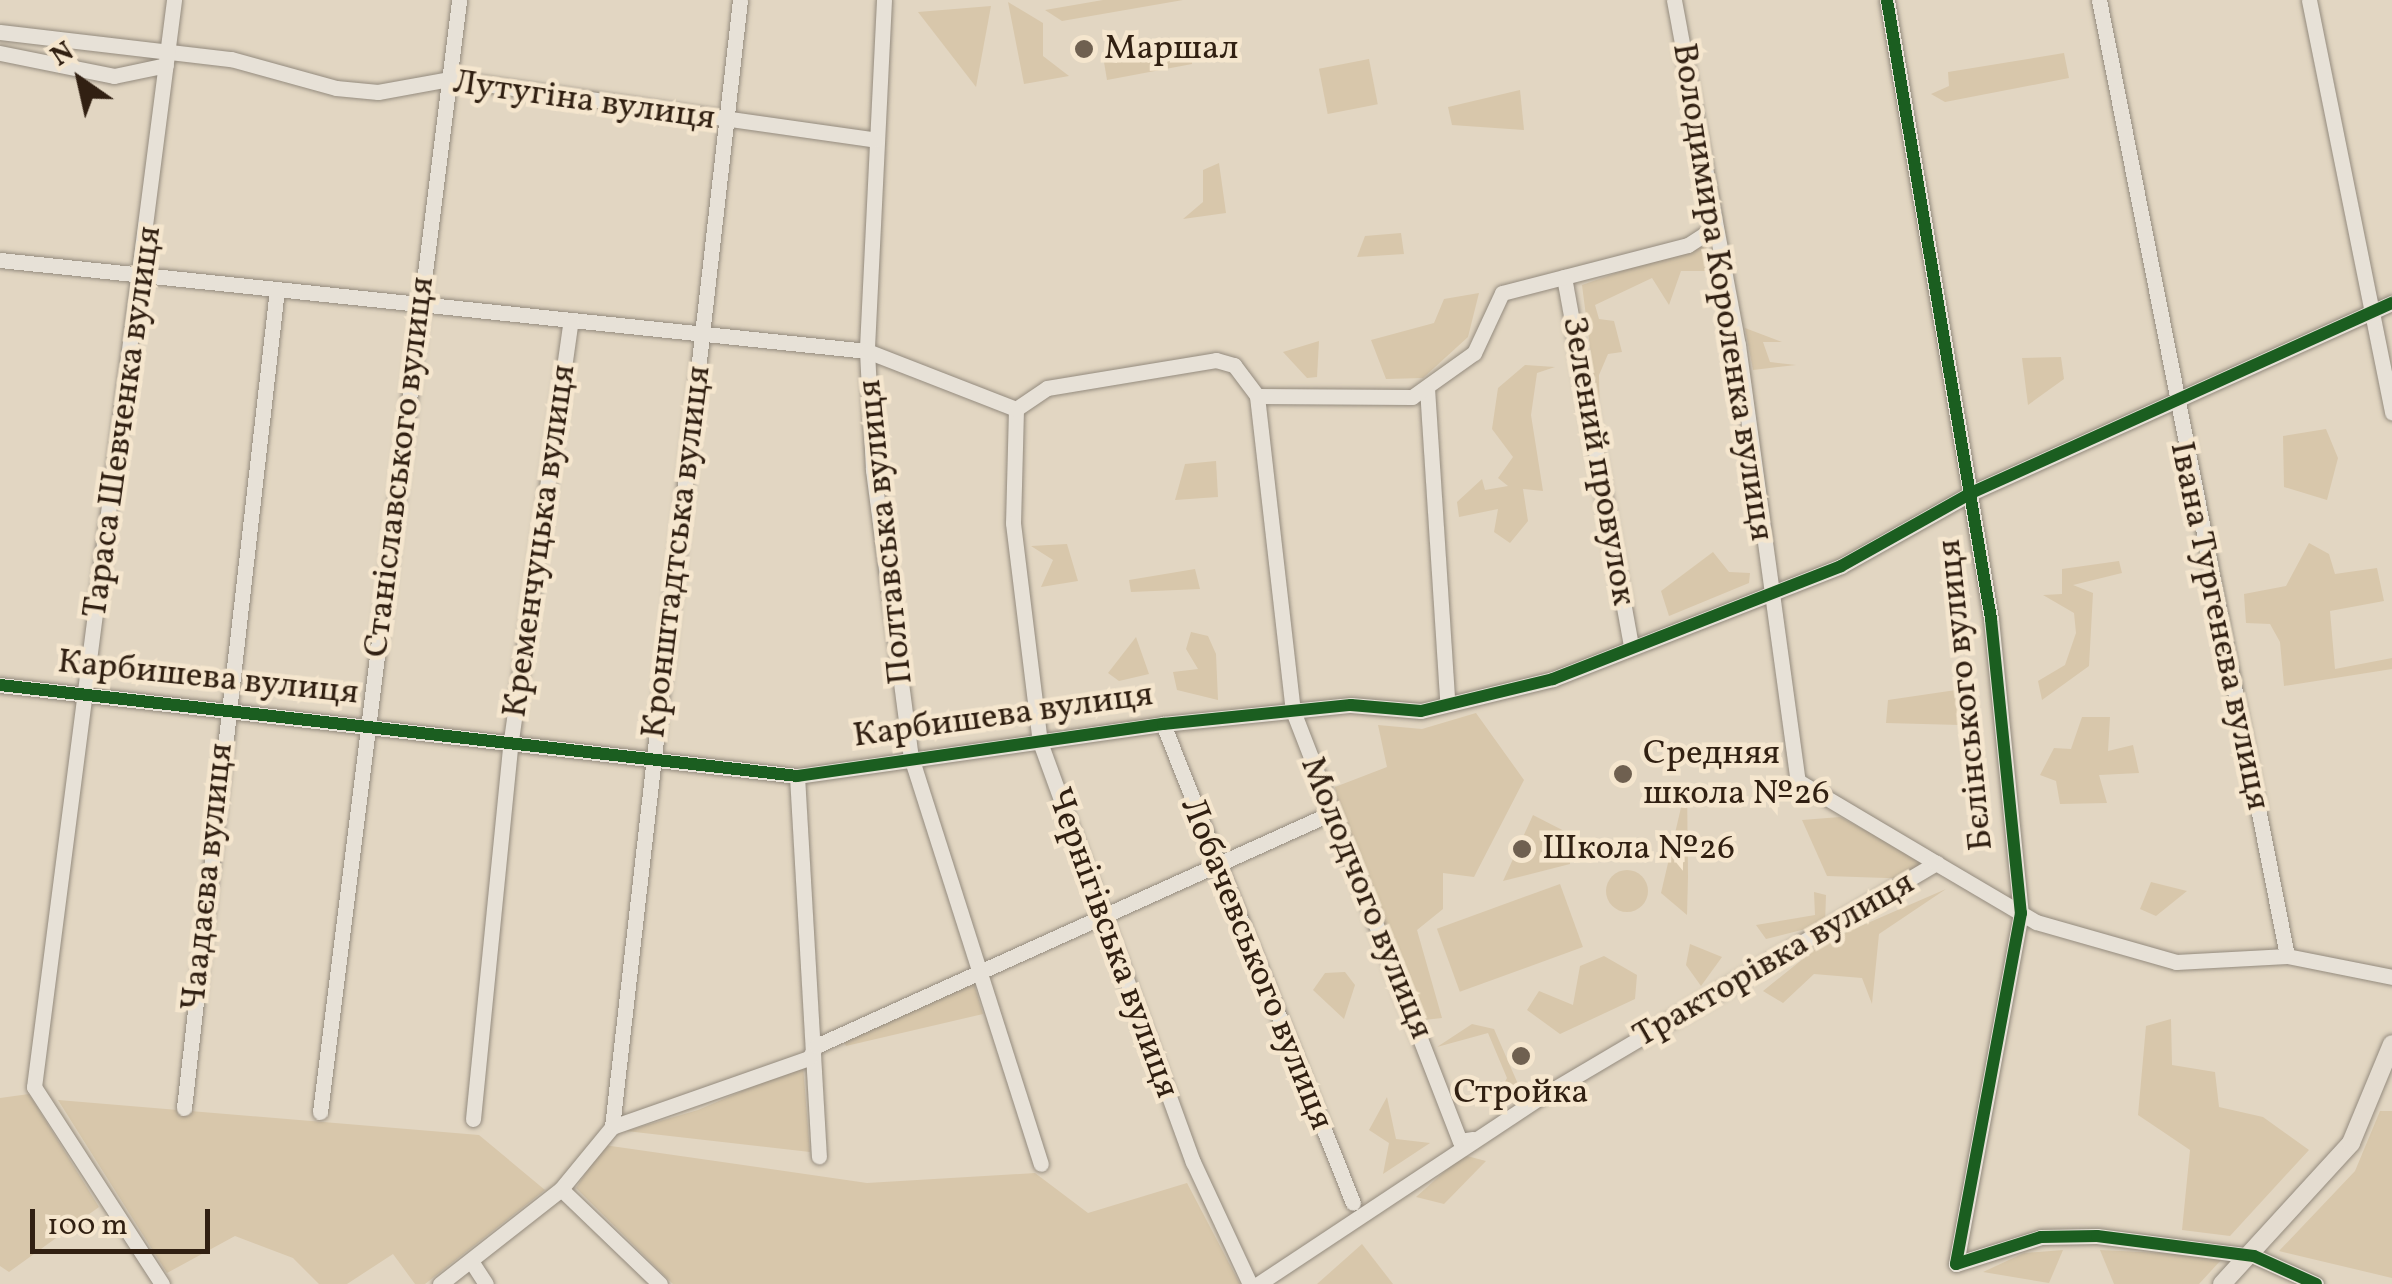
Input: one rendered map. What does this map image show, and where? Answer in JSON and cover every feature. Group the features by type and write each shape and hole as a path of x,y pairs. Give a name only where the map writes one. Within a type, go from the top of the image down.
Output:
{"main road":[{"path":"2222,1284 2254,1256 2352,1143 2392,1044"}],"street":[{"name":"Тараса Шевченка вулиця","path":"162,1284 34,1087 145,272 174,0"},
{"name":"Станіславського вулиця","path":"320,1112 370,726 417,303 459,0"},
{"name":"Кронштадтська вулиця","path":"612,1127 740,0"},
{"name":"Полтавська вулиця","path":"884,0 867,351 873,470 911,756 984,967 1041,1164"},
{"name":"Володимира Короленка вулиця","path":"1674,0 1716,227 1798,781 1936,863"},
{"name":"Бєлінського вулиця","path":"1887,0 1972,492 2021,913 1956,1264 2041,1237 2254,1256"},
{"name":"Івана Тургенєва вулиця","path":"2099,0 2287,956"},
{"path":"2309,0 2392,413"},
{"name":"Лутугіна вулиця","path":"0,32 364,91 448,79 876,140"},
{"name":"Лутугіна вулиця","path":"0,52 114,76 166,57"},
{"path":"0,260 417,303 701,341 867,351 1016,409 1047,388 1178,362 1234,365 1257,396 1412,397 1474,354 1502,293 1688,245 1716,227"},
{"name":"Зелений провулок","path":"1564,278 1631,645"},
{"name":"Чаадаєва вулиця","path":"184,1108 226,705 277,289"},
{"name":"Карбишева вулиця","path":"0,685 86,696 226,705 510,747 797,776 911,756 1162,724 1385,704 1421,711 1447,700 1552,680 1771,586 1841,566 1972,492 2178,403 2392,303"},
{"name":"Кременчуцька вулиця","path":"473,1119 510,747 571,321"},
{"path":"1427,388 1447,700"},
{"name":"Молодчого вулиця","path":"1257,396 1293,711 1329,814 1460,1141 1477,1138"},
{"name":"Чернігівська вулиця","path":"1016,409 1012,523 1040,742 1192,1162 1250,1284"},
{"name":"Лобачевського вулиця","path":"1162,724 1211,862 1353,1203"},
{"path":"797,776 810,1058 819,1156"},
{"path":"440,1284 561,1189 612,1127 810,1058 816,1046 984,967 1102,916 1211,862 1329,814"},
{"name":"Тракторівка вулиця","path":"1258,1284 1477,1138 1936,863 2021,913 2176,962 2287,956 2392,977"},
{"path":"561,1189 660,1284"},
{"path":"2254,1256 2316,1284"},
{"path":"471,1262 486,1284"}],"shaded area":[{"path":"1103,0 1183,0 1062,21 1045,10"},
{"path":"1008,2 1043,23 1043,56 1069,76 1024,84"},
{"path":"991,6 976,87 918,12"},
{"path":"1192,43 1192,64 1107,80 1103,56"},
{"path":"2064,53 2069,78 1945,102 1931,94 1949,86 1948,72"},
{"path":"1369,59 1378,104 1328,114 1319,69"},
{"path":"1520,90 1524,130 1452,125 1448,107"},
{"path":"1219,163 1226,213 1183,219 1203,202 1203,170"},
{"path":"1401,233 1404,254 1357,257 1365,236"},
{"path":"1705,242 1712,271 1681,271 1669,305 1652,278 1595,305 1599,319 1614,321 1622,352 1608,354 1599,375 1600,425 1582,285"},
{"path":"1479,293 1468,337 1423,378 1386,379 1371,340 1434,323 1444,299"},
{"path":"1745,328 1782,342 1763,342 1770,362 1796,365 1753,370"},
{"path":"1319,341 1317,377 1307,378 1283,352"},
{"path":"2061,357 2064,379 2028,405 2022,358"},
{"path":"1525,365 1555,367 1537,373 1531,415 1543,491 1523,489 1528,521 1510,543 1494,532 1498,509 1459,517 1457,502 1482,479 1485,490 1508,486 1498,478 1513,457 1492,429 1498,388"},
{"path":"2326,429 2338,458 2327,500 2284,487 2283,436"},
{"path":"1216,461 1218,497 1175,500 1185,464"},
{"path":"2309,543 2329,554 2335,574 2377,568 2384,601 2330,611 2335,669 2392,658 2392,669 2284,686 2280,642 2270,624 2246,623 2244,594 2286,586"},
{"path":"1067,544 1078,581 1041,587 1053,560 1031,546"},
{"path":"1713,552 1729,572 1750,573 1749,583 1669,616 1661,591"},
{"path":"2119,561 2122,573 2073,585 2093,593 2089,666 2042,700 2038,681 2065,665 2076,633 2074,613 2043,595 2062,594 2062,569"},
{"path":"1195,569 1200,589 1131,592 1129,580"},
{"path":"1191,632 1208,636 1216,654 1218,700 1177,690 1173,672 1198,669 1186,649"},
{"path":"1136,637 1149,674 1119,681 1108,673"},
{"path":"1956,690 1961,707 1977,713 1960,725 1886,723 1888,700"},
{"path":"1476,713 1524,780 1474,877 1443,873 1443,909 1417,930 1442,1018 1424,1020 1342,828 1335,787 1387,767 1378,725 1422,729"},
{"path":"2082,717 2110,717 2108,751 2133,745 2139,773 2099,775 2107,803 2060,804 2056,781 2040,775 2054,748 2071,749"},
{"path":"1687,782 1688,877 1687,915 1661,893"},
{"path":"1533,815 1570,834 1570,864 1503,881"},
{"path":"1840,817 1920,859 1916,879 1827,876 1802,820"},
{"path":"1627,870 1642,876 1648,891 1642,906 1627,912 1612,906 1606,891 1612,876"},
{"path":"2151,882 2187,891 2156,916 2140,909"},
{"path":"1560,884 1583,947 1460,992 1437,929"},
{"path":"1946,889 1879,934 1872,1004 1862,978 1814,974 1783,1003 1763,991 1824,942"},
{"path":"1814,892 1826,895 1825,924 1766,939 1756,925 1815,915"},
{"path":"1690,944 1722,957 1701,986 1686,965"},
{"path":"1604,956 1637,975 1635,999 1560,1034 1527,1010 1539,991 1573,1005 1580,966"},
{"path":"1345,972 1355,985 1344,1019 1313,990 1325,973"},
{"path":"973,980 983,1014 846,1046 843,1039"},
{"path":"2171,1019 2172,1065 2215,1072 2219,1107 2263,1117 2309,1150 2230,1236 2182,1230 2190,1150 2138,1115 2146,1026"},
{"path":"1472,1024 1494,1029 1518,1084 1509,1102 1498,1095 1507,1078 1488,1033 1437,1047"},
{"path":"803,1065 810,1152 626,1131 698,1110"},
{"path":"29,1094 99,1207 9,1272 0,1266 0,1098"},
{"path":"1387,1097 1396,1139 1430,1143 1383,1174 1389,1143 1369,1130"},
{"path":"58,1100 479,1135 545,1190 425,1284 415,1284 393,1254 347,1284 319,1284 293,1258 235,1236 167,1273"},
{"path":"2380,1111 2392,1111 2392,1278 2279,1251 2355,1171"},
{"path":"604,1145 867,1183 1035,1173 1088,1213 1187,1183 1240,1284 673,1284 576,1188"},
{"path":"1463,1155 1486,1161 1444,1204 1416,1197"},
{"path":"1362,1244 1393,1284 1317,1284"},
{"path":"2063,1250 2049,1283 1983,1272 2024,1253"},
{"path":"2100,1250 2222,1259 2199,1284 2114,1284"}],"cycle path":[{"path":"1887,0 1991,619 2021,913 1956,1264 2041,1237 2097,1236 2254,1256 2316,1284"},
{"path":"0,685 797,776 1163,724 1351,705 1421,711 1553,679 1841,566 1973,492 2392,303"}],"place":[{"name":"Маршал","path":"1084,49"},
{"name":"Средняя школа №26","path":"1623,774"},
{"name":"Школа №26","path":"1522,849"},
{"name":"Стройка","path":"1521,1056"}]}
